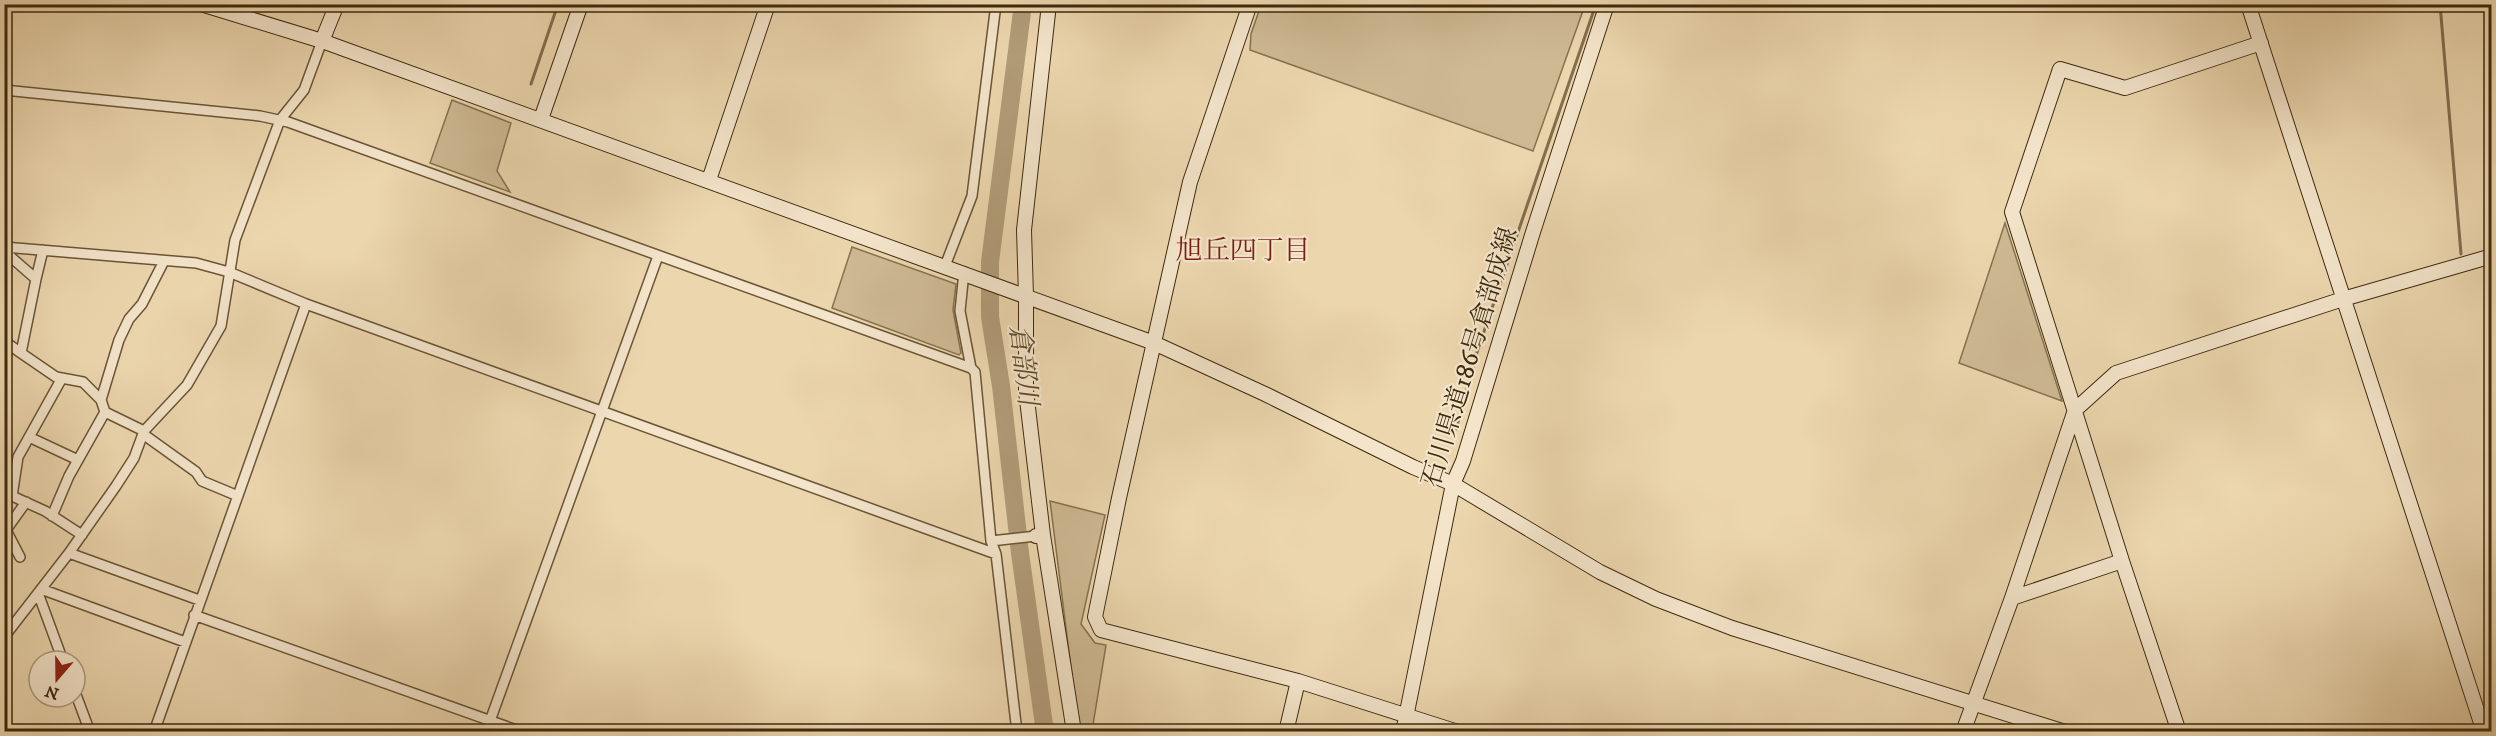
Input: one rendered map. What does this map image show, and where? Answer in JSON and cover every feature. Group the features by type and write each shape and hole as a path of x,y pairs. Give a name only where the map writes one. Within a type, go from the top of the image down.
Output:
{"street":[{"path":"201,4 322,41 1154,343 1453,484 1600,572 1656,599 1732,628 2065,732"},
{"path":"4,638 82,535 134,458 143,432 187,385 221,326 235,240 280,120 304,90 337,4"},
{"path":"541,119 581,4"},
{"path":"709,180 768,4"},
{"path":"945,266 972,196 996,4"},
{"path":"1049,4 1024,230 1026,391 1040,536 1074,732"},
{"path":"1250,4 1190,182 1095,617 1101,630 1298,681 1458,732"},
{"name":"石川県道186号倉部成線","path":"1403,732 1453,484 1463,461 1533,232 1608,4"},
{"path":"2248,4 2484,732"},
{"path":"2179,732 2122,561 2012,212 2060,69 2125,88 2261,43"},
{"path":"4,90 70,95 280,120 473,186 658,256 971,368 975,372 1017,732"},
{"path":"4,247 196,263 229,272 306,304 996,554"},
{"path":"21,353 44,250"},
{"path":"4,251 36,279"},
{"path":"486,732 658,256"},
{"path":"1963,732 2012,598 2075,410 2116,373 2343,299 2492,256"},
{"path":"101,400 118,340 129,319 142,304 164,261"},
{"path":"968,275 960,311 971,368"},
{"path":"154,732 306,304"},
{"path":"4,341 56,377 82,382 101,400 105,412 143,432 196,472 202,481 238,496"},
{"path":"62,378 18,457 12,496 52,516 82,535"},
{"path":"52,516 78,460 105,412"},
{"path":"29,437 78,460"},
{"path":"20,557 6,530 26,502"},
{"path":"995,540 1040,536"},
{"path":"69,553 199,600"},
{"path":"2012,598 2122,561"},
{"path":"39,591 185,642"},
{"path":"39,591 59,649"},
{"path":"194,615 522,732"},
{"path":"1286,732 1298,681"},
{"path":"81,709 90,732"}],"shaded area":[{"path":"1261,4 1585,5 1533,151 1250,50 1251,34"},
{"path":"452,100 511,123 497,171 510,192 430,163"},
{"path":"2005,223 2062,401 1959,363"},
{"path":"852,247 956,284 953,310 961,353 959,355 832,308"},
{"path":"1050,501 1105,515 1081,624 1095,643 1106,645 1092,731 1079,731"}],"waterway":[{"path":"531,84 558,4"},
{"name":"倉部川","path":"1023,4 990,262 990,317 1001,386 1020,553 1045,732"},
{"path":"1456,429 1478,349 1596,4"},
{"path":"2440,4 2461,254"}],"district":[{"name":"旭丘四丁目","path":"1243,250"}]}
